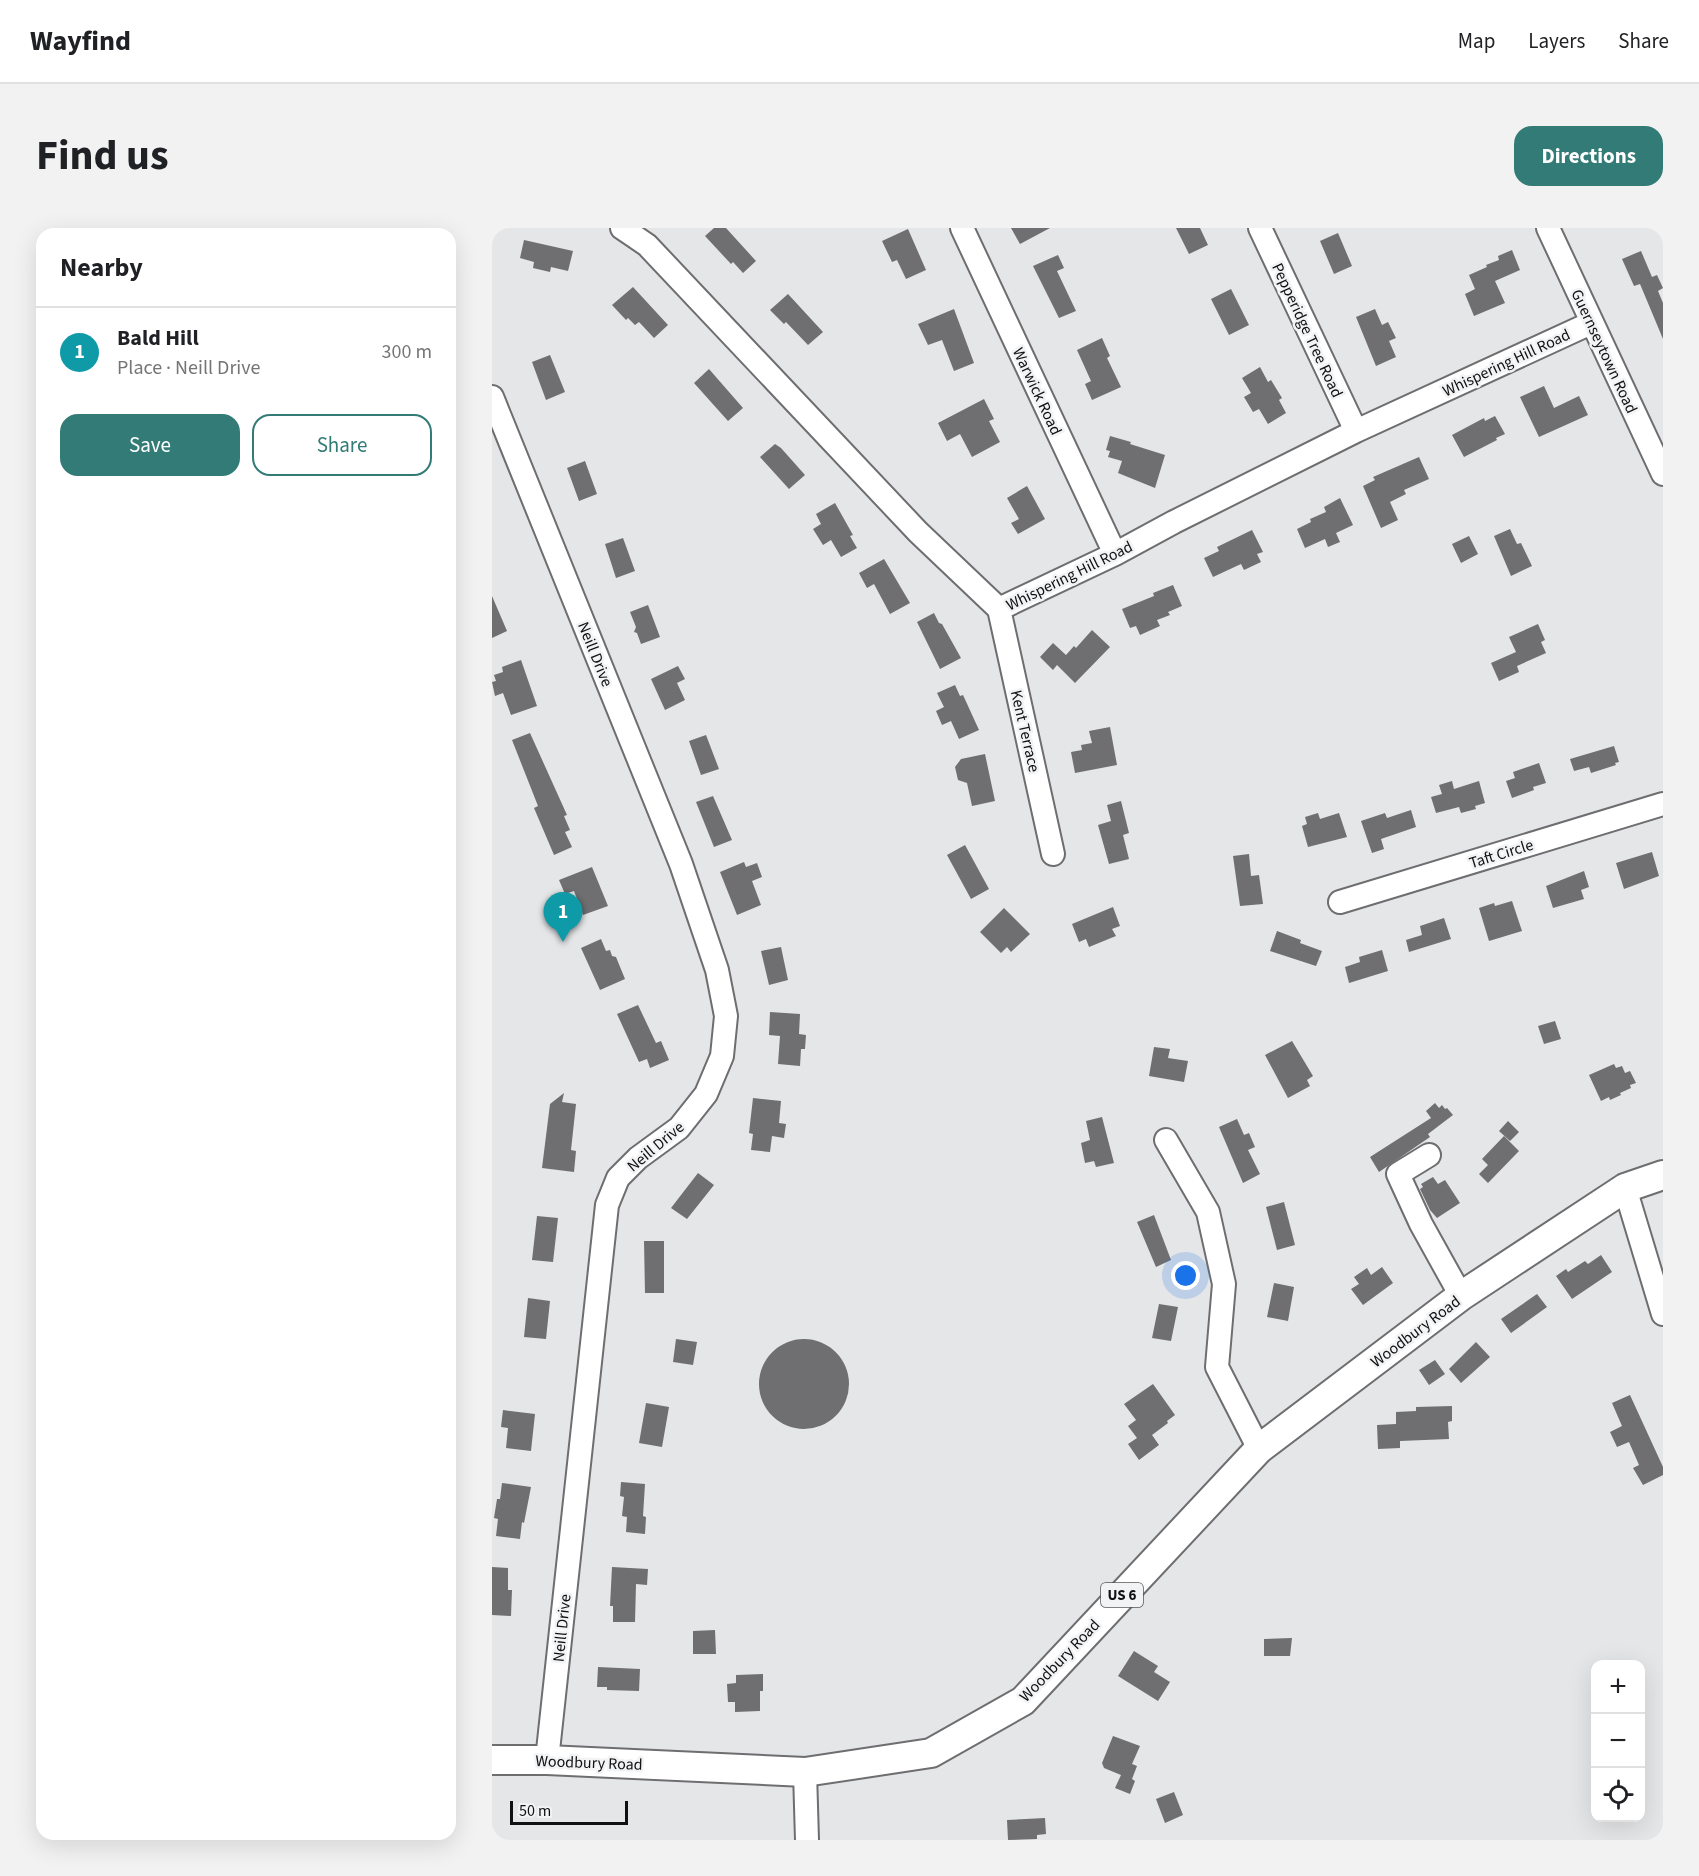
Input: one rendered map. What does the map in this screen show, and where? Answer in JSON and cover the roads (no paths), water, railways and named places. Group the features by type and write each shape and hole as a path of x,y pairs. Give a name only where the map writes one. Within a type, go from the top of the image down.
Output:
{"main road":[{"name":"Woodbury Road","path":"492,1760 547,1760 804,1772 931,1753 1023,1701 1259,1449 1461,1296 1625,1188 1663,1175"}],"street":[{"name":"Whispering Hill Road","path":"622,228 647,245 918,532 999,609 1115,554 1356,431 1591,323"},
{"name":"Warwick Road","path":"962,228 1115,554"},
{"name":"Pepperidge Tree Road","path":"1260,228 1356,431"},
{"name":"Guernseytown Road","path":"1548,228 1663,474"},
{"name":"Neill Drive","path":"492,397 681,864 717,970 726,1016 722,1056 706,1094 679,1128 638,1158 618,1178 607,1205 547,1760"},
{"name":"Kent Terrace","path":"999,609 1053,854"},
{"name":"Taft Circle","path":"1340,902 1663,804"},
{"path":"1166,1140 1208,1212 1224,1284 1217,1367 1259,1449"},
{"path":"1429,1155 1398,1174 1421,1224 1461,1296"},
{"path":"1625,1188 1655,1261 1663,1314"},
{"path":"804,1772 807,1840"}],"place":[{"name":"Bald Hill","path":"563,942"}]}
